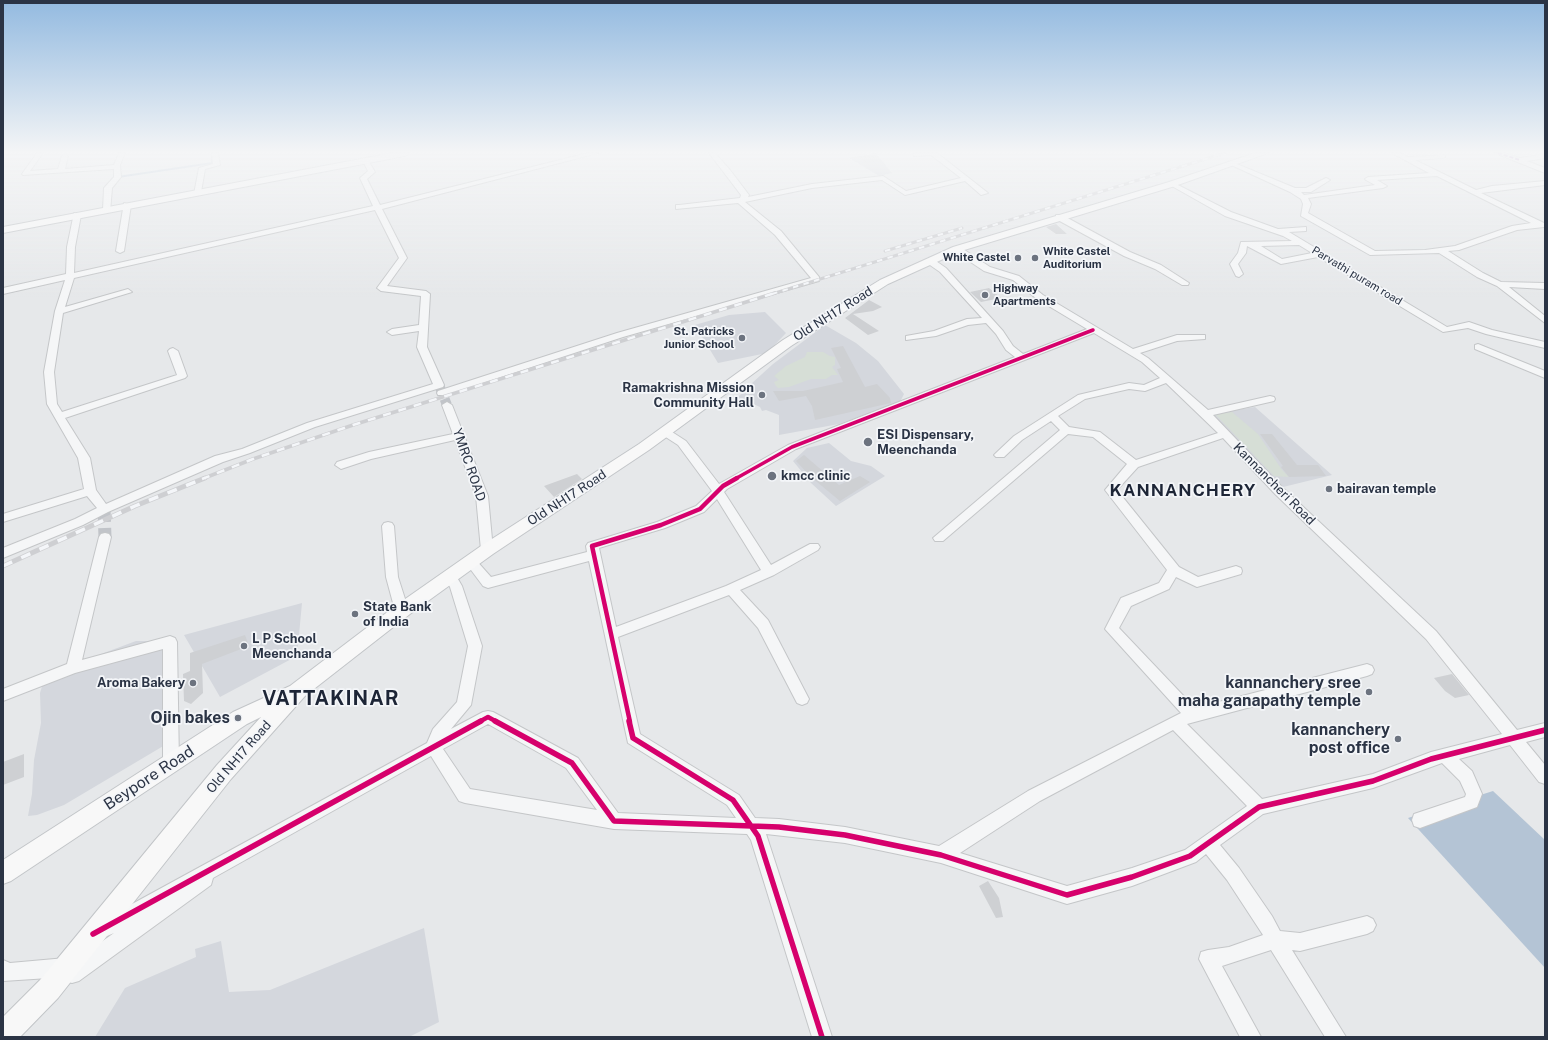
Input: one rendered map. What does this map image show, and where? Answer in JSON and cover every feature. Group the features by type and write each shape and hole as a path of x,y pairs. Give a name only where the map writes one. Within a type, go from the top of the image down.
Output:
{"main road":[{"path":"3,230 149,202"},
{"name":"Old NH17 Road","path":"3,1036 49,989 224,772 298,690 404,609 487,550 665,432 787,343 884,282 957,249 1112,202"},
{"name":"Beypore Road","path":"3,873 240,718 298,690"}],"street":[{"path":"106,210 107,202"},
{"path":"3,553 79,522 104,509 135,497 219,459 246,451 312,425 439,385 422,347 426,294 381,288 403,258 375,202"},
{"path":"3,291 404,202"},
{"path":"679,207 729,202"},
{"path":"442,393 620,335 816,279 778,233 742,202"},
{"name":"Parvathi puram road","path":"1205,202 1228,214 1276,231 1302,243 1446,330 1469,325 1545,345"},
{"path":"1210,202 1236,214"},
{"path":"1305,202 1307,204 1304,214 1373,253 1442,251 1456,248 1515,228 1542,225"},
{"path":"1495,202 1542,225"},
{"path":"120,250 127,206"},
{"path":"77,215 71,247 70,277 59,311 48,372 52,404 84,458 90,491 104,509"},
{"path":"1059,217 1128,254 1158,267 1185,283"},
{"path":"1276,231 1303,229"},
{"path":"1239,274 1234,264 1242,253 1244,244 1302,243"},
{"path":"1252,244 1281,262 1321,254"},
{"name":"Kannancheri Road","path":"957,249 987,269 1016,278 1040,298 1145,360 1206,414 1279,491 1431,636 1545,777"},
{"path":"1442,251 1480,275 1500,284 1545,320"},
{"path":"930,261 943,270 1000,333 1009,348 1021,357"},
{"path":"1500,284 1545,286"},
{"path":"59,311 128,292"},
{"path":"909,338 936,333 967,322 988,320"},
{"path":"392,332 424,327"},
{"path":"822,1037 758,836 733,800 633,738 592,546 661,525 700,509 723,486 792,447 1093,330"},
{"path":"1132,353 1145,347 1177,338 1202,337"},
{"path":"1478,347 1545,375"},
{"path":"60,416 182,376 173,350"},
{"path":"1000,455 1018,438 1082,397 1130,386 1145,388 1167,379"},
{"path":"1206,414 1270,399"},
{"name":"YMRC ROAD","path":"447,405 482,496 487,550"},
{"path":"1052,416 1066,430 1096,434 1134,464"},
{"path":"938,538 1066,430"},
{"path":"665,432 682,443 718,491 769,572"},
{"path":"1225,434 1134,464 1111,490 1174,570 1197,582 1236,571"},
{"path":"341,465 369,456 459,436"},
{"path":"3,518 90,491"},
{"path":"388,526 392,577 400,603 404,609"},
{"path":"72,668 105,537"},
{"path":"611,634 731,589 769,572 814,547"},
{"path":"471,562 488,583 594,555"},
{"path":"1174,570 1164,586 1126,602 1112,630 1192,715"},
{"path":"432,747 438,734 464,706 476,646 456,586 450,577"},
{"path":"731,589 763,624 802,699"},
{"path":"3,695 72,668 170,642 171,764"},
{"path":"941,855 1034,796 1175,722 1192,715 1367,670"},
{"path":"93,934 488,717 572,763 614,821"},
{"path":"1175,722 1259,807"},
{"path":"432,747 465,796 614,821 779,827 846,835 941,855 1067,895 1132,877 1190,856 1259,807 1373,781 1444,755 1514,739 1545,730"},
{"path":"1420,820 1471,802 1474,794 1466,776 1444,755"},
{"path":"49,989 259,842"},
{"path":"1208,843 1233,874 1266,922 1275,940 1336,1037"},
{"path":"1251,1037 1208,959 1229,956 1275,940 1300,942 1367,925"},
{"path":"3,969 5,972 67,967"}],"shaded area":[{"name":"St. Patricks Junior School","path":"765,312 786,333 767,353 718,363 695,325 729,315"},
{"path":"825,325 856,343 878,361 904,394 900,402 839,424 779,435 779,415 766,410 762,411 760,407 738,397 748,387 747,385 751,384 773,364"},
{"path":"807,352 823,352 835,357 835,365 832,367 838,375 832,375 826,379 811,379 789,387 778,388 774,382 779,380 774,376 786,366 805,357"},
{"path":"1255,407 1332,475 1279,488 1210,414"},
{"path":"1232,412 1258,434 1282,470 1289,477 1274,476 1215,414"},
{"path":"829,443 851,461 871,466 885,476 836,506 811,483 793,461 807,448"},
{"name":"L P School Meenchanda","path":"302,603 297,656 220,697 184,635"},
{"path":"136,641 171,641 165,745 64,805 37,815 28,816 32,794 34,760 41,723 40,693 44,680 61,669"},
{"path":"424,928 439,1022 409,1037 95,1037 125,988 196,957 195,949 221,941 229,992 270,990"}],"water":[{"path":"1493,791 1545,840 1545,968 1408,818"}],"building":[{"path":"1056,224 1067,234 1056,234 1046,227"},
{"name":"Highway Apartments","path":"989,288 1001,298 981,302 970,292"},
{"path":"869,300 882,307 873,311 853,314 879,331 868,335 845,318"},
{"path":"843,346 865,387 877,384 890,398 891,403 815,420 812,406 806,396 779,401 773,391 803,391 843,382 837,369 841,368 831,348"},
{"path":"1260,434 1272,434 1297,465 1318,465 1326,476 1289,477"},
{"path":"804,455 839,485 860,476 870,482 840,501 811,477 796,461"},
{"path":"577,474 582,479 554,497 544,486"},
{"path":"245,635 249,646 202,664 203,693 191,704 184,701 183,674 190,671 190,653"},
{"path":"1452,674 1469,695 1455,698 1445,691 1434,678"},
{"path":"24,754 24,777 3,785 3,762"},
{"path":"988,881 999,898 1003,917 996,918 979,886"}],"tunnel":[{"path":"439,385 447,405"},
{"path":"104,509 105,537"}],"railway":[{"path":"772,294 1069,202"},
{"path":"885,251 962,228"},
{"path":"202,479 253,459 353,425 775,293"},
{"path":"3,566 135,506 205,478"}],"cycle path":[{"path":"822,1037 758,836 733,800 633,738 592,546 661,525 700,509 723,486 792,447 1093,330"},
{"path":"93,934 488,717 572,763 614,821 779,827 845,835 941,855 1067,895 1132,877 1190,856 1259,807 1373,781 1431,759 1545,730"}],"place":[{"name":"White Castel","path":"1018,258"},
{"name":"White Castel Auditorium","path":"1035,258"},
{"name":"Highway Apartments","path":"985,295"},
{"name":"St. Patricks Junior School","path":"742,338"},
{"name":"Ramakrishna Mission Community Hall","path":"762,395"},
{"name":"ESI Dispensary, Meenchanda","path":"868,442"},
{"name":"kmcc clinic","path":"772,476"},
{"name":"bairavan temple","path":"1329,489"},
{"name":"State Bank of India","path":"355,614"},
{"name":"L P School Meenchanda","path":"244,646"},
{"name":"Aroma Bakery","path":"193,683"},
{"name":"kannanchery sree maha ganapathy temple","path":"1369,692"},
{"name":"Ojin bakes","path":"238,718"},
{"name":"kannanchery post office","path":"1398,739"}],"district":[{"name":"KANNANCHERY","path":"1183,491"},
{"name":"VATTAKINAR","path":"331,699"}]}
